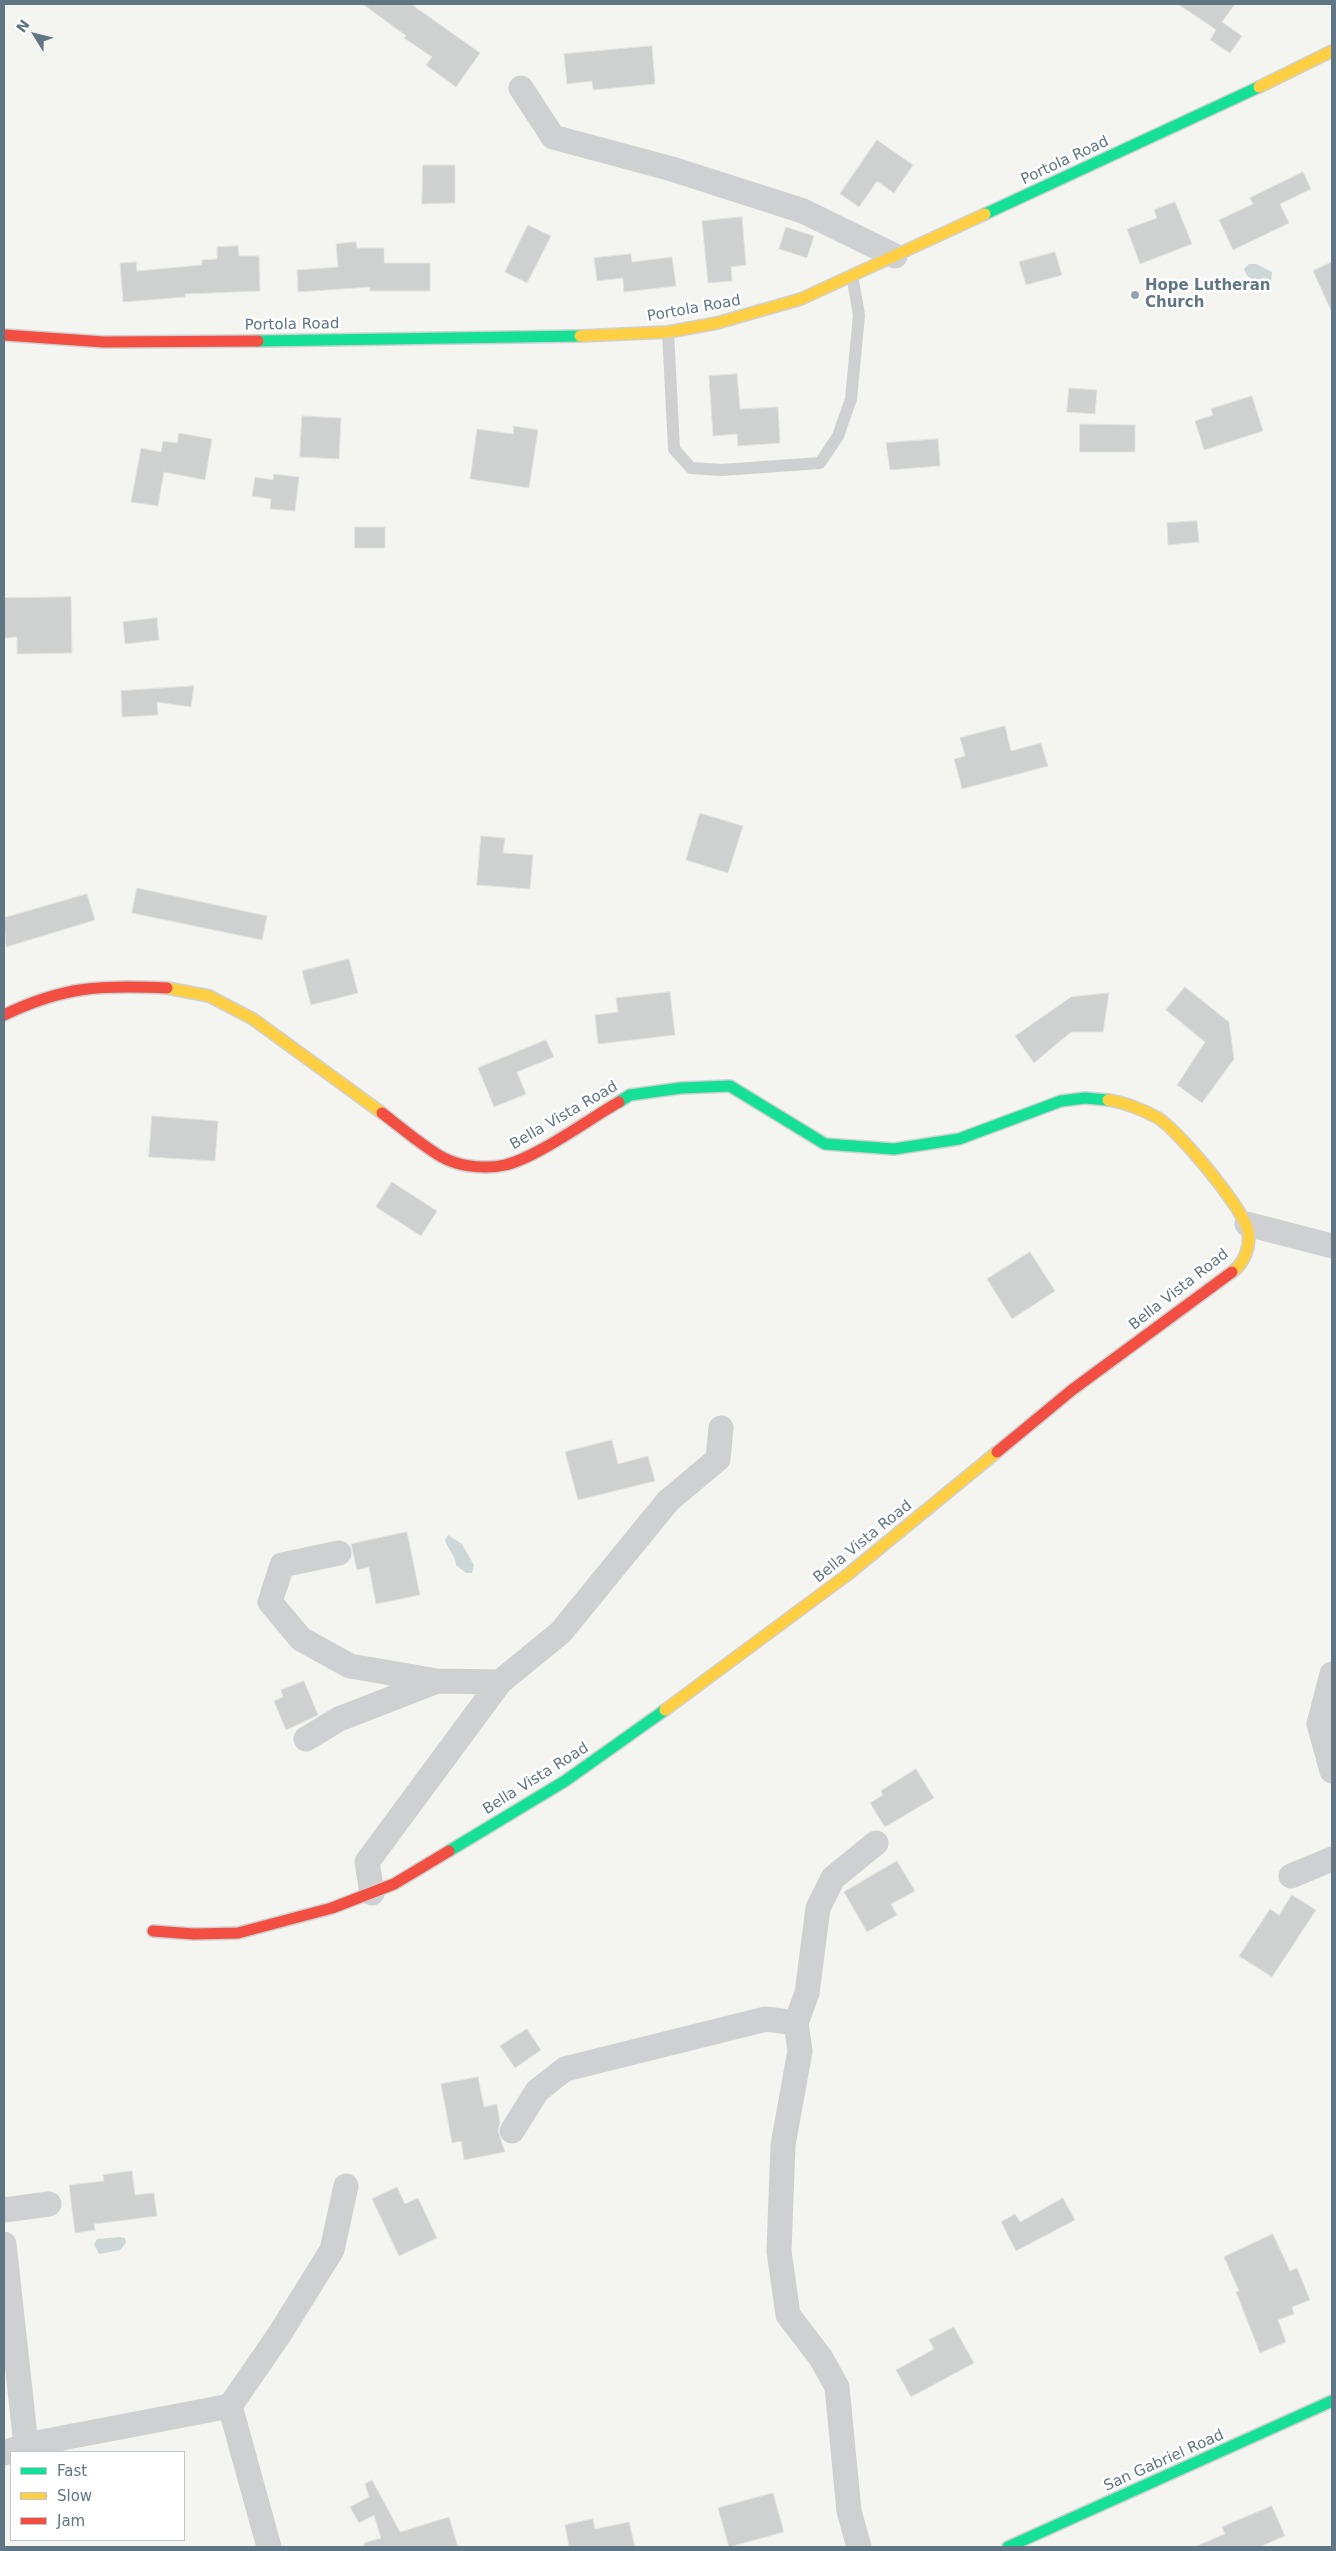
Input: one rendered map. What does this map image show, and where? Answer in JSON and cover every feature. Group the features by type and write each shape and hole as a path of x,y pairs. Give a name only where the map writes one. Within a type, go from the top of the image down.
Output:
{"street":[{"name":"Portola Road","path":"4,336 104,342 162,342 614,335 668,332 762,312 801,299 852,276 1210,111 1332,51"},
{"path":"520,88 553,137 672,169 803,211 895,256"},
{"name":"Bella Vista Road","path":"4,1015 33,1001 67,992 110,985 176,988 210,996 253,1020 446,1160 488,1168 504,1165 526,1157 630,1095 681,1088 730,1086 825,1144 894,1149 959,1139 1061,1101 1085,1098 1117,1101 1158,1118 1176,1133 1239,1210 1247,1224 1249,1239 1246,1254 1238,1268 1072,1390 848,1575 622,1742 565,1781 394,1884 332,1908 238,1933 194,1934 153,1931"},
{"path":"1247,1224 1332,1246"},
{"path":"372,1893 368,1862 500,1682 561,1632 668,1501 718,1459 721,1428"},
{"path":"339,1553 282,1564 270,1602 301,1639 350,1666 437,1681 500,1682"},
{"path":"1332,1674 1319,1724 1332,1771"},
{"path":"306,1739 339,1719 437,1681"},
{"path":"859,2547 849,2511 838,2387 821,2358 788,2315 779,2251 783,2145 800,2051 796,2023 807,1993 818,1908 833,1878 876,1843"},
{"path":"1291,1876 1332,1859"},
{"path":"512,2131 537,2091 565,2069 766,2019 796,2023"},
{"path":"4,2244 15,2449 230,2406 279,2335 332,2250 346,2186"},
{"path":"4,2210 49,2204"},
{"name":"San Gabriel Road","path":"1008,2547 1332,2401"},
{"path":"230,2406 269,2547"}],"lane":[{"path":"668,332 674,449 691,468 722,470 820,463 838,436 851,398 859,315 852,276"}],"shaded area":[{"path":"1249,264 1256,264 1272,272 1271,282 1263,285 1251,279 1244,269"},
{"path":"448,1535 462,1544 474,1565 472,1573 466,1573 456,1565 445,1540"},
{"path":"125,2238 126,2243 120,2250 99,2254 94,2244 97,2239"}],"building":[{"path":"363,4 411,4 480,53 456,87 426,65 432,57 404,38 406,36"},
{"path":"1178,4 1235,4 1222,22 1242,36 1230,53 1210,40 1216,30"},
{"path":"652,46 655,84 593,90 592,81 567,84 564,54"},
{"path":"877,140 913,165 894,193 877,181 859,207 840,194"},
{"path":"423,165 455,165 455,203 422,204"},
{"path":"1303,172 1311,189 1280,204 1289,223 1233,250 1219,220 1253,204 1250,198"},
{"path":"1175,202 1192,244 1140,264 1127,229 1157,218 1154,210"},
{"path":"742,217 746,265 731,267 732,281 708,283 702,221"},
{"path":"528,225 551,236 527,283 505,272"},
{"path":"786,227 814,236 807,258 779,249"},
{"path":"356,242 357,248 384,248 384,263 430,263 430,291 370,291 370,287 298,292 297,270 338,267 336,244"},
{"path":"238,246 239,256 259,256 260,291 185,294 185,297 123,302 120,263 136,262 137,271 202,265 202,260 217,259 217,247"},
{"path":"1055,252 1062,275 1026,285 1019,262"},
{"path":"631,254 632,262 672,257 676,286 624,292 623,278 597,281 594,258"},
{"path":"1332,262 1332,313 1313,271"},
{"path":"737,374 740,409 778,407 780,443 738,446 737,434 713,436 709,376"},
{"path":"1069,388 1097,390 1095,414 1067,412"},
{"path":"1252,396 1263,431 1204,450 1195,421 1213,415 1211,409"},
{"path":"302,416 341,418 339,459 300,457"},
{"path":"1080,424 1135,425 1135,452 1080,452"},
{"path":"514,426 538,430 529,488 470,479 477,429 513,434"},
{"path":"179,433 212,439 205,480 164,472 158,506 131,502 141,448 161,452 163,441 177,443"},
{"path":"938,439 940,466 890,470 886,443"},
{"path":"274,474 299,477 295,511 270,509 271,499 252,496 255,477 273,480"},
{"path":"1197,521 1199,542 1168,545 1167,523"},
{"path":"355,527 385,527 385,548 355,548"},
{"path":"71,597 72,653 17,654 17,637 4,638 4,598"},
{"path":"157,618 159,640 125,644 123,622"},
{"path":"194,686 191,707 157,702 158,715 122,717 121,691"},
{"path":"1005,726 1011,751 1041,743 1048,766 962,789 954,759 965,756 960,738"},
{"path":"700,813 743,826 728,873 686,860"},
{"path":"481,836 505,838 503,853 533,855 530,889 477,885"},
{"path":"137,888 267,916 262,940 132,913"},
{"path":"87,894 95,920 6,947 4,918"},
{"path":"349,959 358,993 311,1005 302,971"},
{"path":"1185,987 1229,1022 1234,1059 1202,1103 1177,1085 1205,1042 1166,1010"},
{"path":"670,992 675,1035 598,1044 595,1015 618,1012 616,998"},
{"path":"1109,993 1103,1032 1071,1032 1034,1063 1015,1036 1071,997"},
{"path":"546,1040 554,1057 517,1072 526,1094 494,1107 478,1068"},
{"path":"152,1116 218,1121 215,1161 149,1157"},
{"path":"392,1182 437,1211 421,1236 376,1207"},
{"path":"1030,1252 1055,1291 1012,1319 987,1279"},
{"path":"612,1440 618,1464 648,1456 655,1481 578,1500 565,1452"},
{"path":"407,1532 420,1595 376,1604 369,1567 357,1570 351,1544"},
{"path":"304,1681 318,1715 286,1730 274,1701 283,1697 281,1690"},
{"path":"916,1769 934,1798 885,1827 870,1803 883,1795 881,1791"},
{"path":"897,1861 915,1891 891,1904 897,1915 867,1932 844,1892"},
{"path":"1292,1895 1316,1910 1272,1977 1239,1956 1270,1909 1279,1915"},
{"path":"527,2029 541,2050 515,2068 500,2046"},
{"path":"478,2077 484,2107 497,2104 500,2123 498,2131 505,2152 464,2160 461,2141 452,2143 441,2084"},
{"path":"132,2171 135,2195 154,2193 157,2216 94,2224 95,2230 75,2233 69,2185 104,2181 103,2175"},
{"path":"397,2187 405,2204 418,2198 437,2238 399,2256 372,2199"},
{"path":"1063,2198 1075,2220 1016,2251 1001,2222 1015,2214 1020,2222"},
{"path":"1273,2234 1290,2271 1297,2268 1310,2300 1292,2307 1294,2314 1278,2320 1286,2342 1260,2353 1236,2292 1239,2291 1224,2257"},
{"path":"954,2327 974,2363 911,2397 896,2370 934,2349 929,2340"},
{"path":"372,2480 400,2532 449,2517 458,2547 364,2547 364,2543 381,2538 374,2515 359,2523 350,2507 369,2497 365,2484"},
{"path":"773,2493 784,2532 729,2547 718,2508"},
{"path":"1272,2506 1285,2536 1259,2547 1194,2547 1225,2534 1222,2527"},
{"path":"593,2519 595,2529 629,2522 635,2547 569,2547 565,2525"}],"traffic: fast":[{"path":"985,214 1259,87"},
{"path":"258,341 580,336"},
{"path":"619,1102 630,1095 681,1088 730,1086 825,1144 894,1149 959,1139 1061,1101 1085,1098 1108,1100"},
{"path":"449,1851 565,1781 665,1710"},
{"path":"1008,2547 1332,2401"}],"traffic: slow":[{"path":"1259,87 1332,51"},
{"path":"580,336 668,332 717,323 801,299 985,214"},
{"path":"167,988 209,996 253,1019 382,1113"},
{"path":"1108,1100 1133,1107 1158,1118 1194,1153 1223,1189 1244,1220 1249,1237 1246,1254 1232,1272"},
{"path":"665,1710 847,1575 997,1452"}],"traffic: jam":[{"path":"4,335 104,342 258,341"},
{"path":"4,1015 46,998 83,989 122,987 167,988"},
{"path":"382,1113 441,1157 461,1164 491,1167 505,1165 532,1155 619,1102"},
{"path":"997,1452 1072,1390 1232,1272"},
{"path":"153,1931 194,1934 238,1933 332,1908 394,1884 449,1851"}],"place":[{"name":"Hope Lutheran Church","path":"1135,295"}]}
